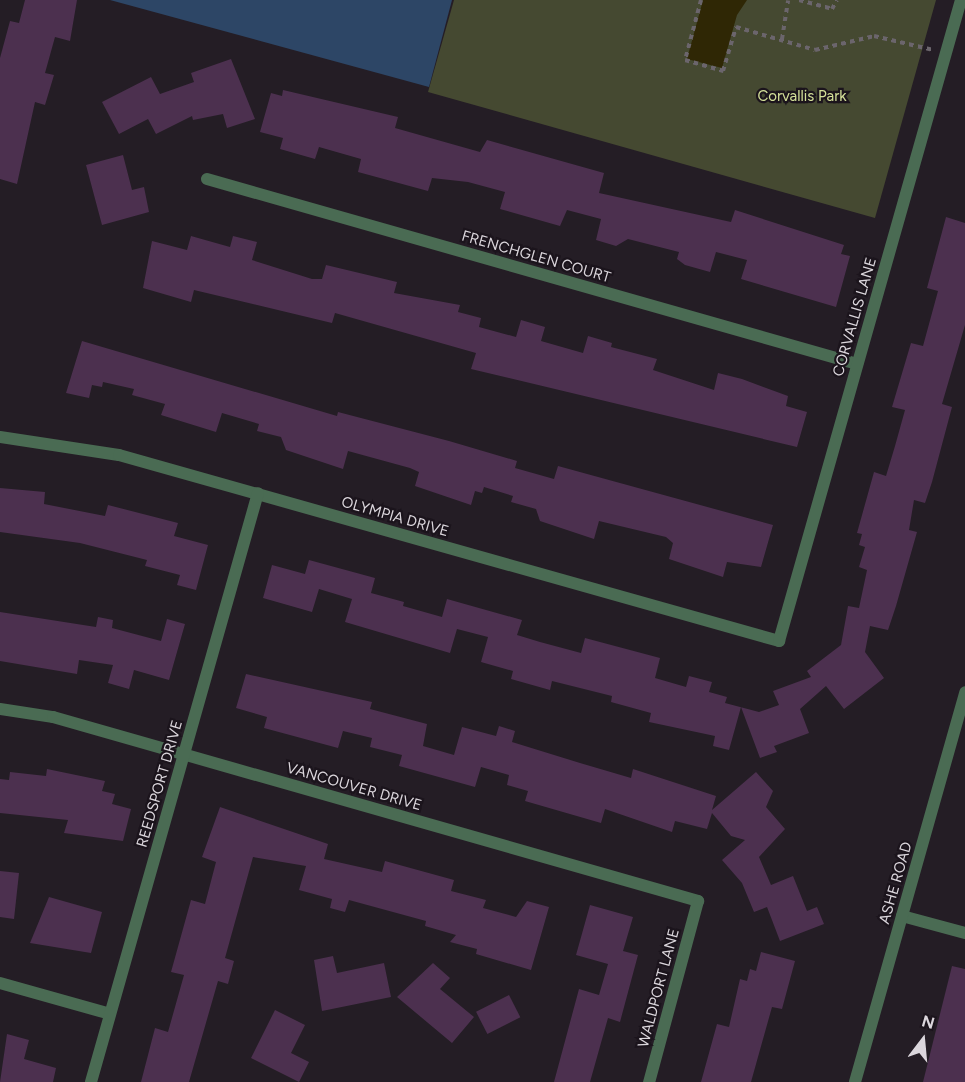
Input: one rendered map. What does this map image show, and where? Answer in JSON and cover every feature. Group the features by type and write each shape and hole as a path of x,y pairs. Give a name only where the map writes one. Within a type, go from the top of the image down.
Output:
{"street":[{"name":"CORVALLIS LANE","path":"779,641 961,0"},
{"name":"FRENCHGLEN COURT","path":"207,179 857,364"},
{"name":"OLYMPIA DRIVE","path":"0,437 119,455 779,641"},
{"name":"REEDSPORT DRIVE","path":"91,1082 258,493"},
{"name":"ASHE ROAD","path":"855,1082 965,692"},
{"name":"VANCOUVER DRIVE","path":"0,709 53,717 698,901"},
{"name":"WALDPORT LANE","path":"649,1082 698,901"},
{"path":"902,916 965,933"},
{"path":"0,983 110,1014"}],"path":[{"path":"701,0 685,60 723,71 736,27 815,50 881,36 945,54"},
{"path":"782,40 788,0"},
{"path":"799,0 832,9 837,0"}],"green space":[{"name":"Corvallis Park","path":"454,0 936,0 875,218 428,92"}],"sand":[{"path":"703,0 747,0 737,15 722,68 687,59"}],"water":[{"path":"110,0 452,0 429,87"}],"building":[{"path":"25,0 77,0 70,41 55,37 45,73 54,75 45,105 35,102 17,184 0,179 0,58 10,21 19,23"},
{"path":"231,59 255,119 227,128 223,114 193,120 192,116 156,134 148,119 119,134 102,102 151,77 160,94 194,82 191,73"},
{"path":"283,90 398,117 395,128 480,152 487,140 604,173 599,193 731,222 735,210 844,245 841,254 850,256 836,307 741,279 747,260 716,252 710,272 685,265 677,259 679,252 628,239 616,246 596,240 601,219 567,210 560,226 500,209 505,192 468,182 432,178 428,191 358,172 361,159 319,147 315,159 280,149 283,138 260,132 271,93 282,96"},
{"path":"123,155 132,190 144,187 149,212 102,225 86,165"},
{"path":"946,217 965,223 965,325 942,404 952,407 925,503 914,500 909,530 917,532 888,630 870,626 865,652 884,678 844,709 826,686 800,709 809,733 774,746 777,752 760,758 741,707 759,712 779,705 773,691 811,677 807,671 841,645 848,606 859,608 867,570 859,567 865,547 859,545 862,534 857,533 874,472 886,476 895,446 905,410 892,407 911,343 923,346 938,291 927,288"},
{"path":"191,236 230,247 233,236 257,242 252,260 312,279 322,279 326,265 397,282 394,293 460,305 458,312 481,318 479,327 516,337 521,320 545,327 541,341 583,353 588,336 612,343 611,347 657,359 653,370 714,390 718,373 742,379 788,396 786,406 807,412 797,447 471,369 476,353 335,313 332,323 194,290 191,302 143,288 152,241 187,250"},
{"path":"82,341 337,416 338,412 449,441 517,461 515,468 554,479 558,466 773,525 761,567 727,562 723,577 669,559 673,543 666,537 599,521 594,539 540,521 536,509 511,502 513,496 484,487 482,493 475,491 471,505 415,486 419,472 410,468 348,451 343,469 286,450 281,437 257,431 259,424 222,413 216,432 161,415 165,404 132,395 134,389 103,382 102,387 92,385 89,398 66,393"},
{"path":"0,488 45,492 44,504 105,516 108,505 178,523 174,536 208,545 196,590 177,585 180,575 145,566 147,560 80,543 0,532"},
{"path":"309,560 375,578 371,593 404,602 403,606 442,617 447,599 522,620 517,635 540,642 581,653 585,638 660,658 655,678 686,687 689,676 712,682 709,692 727,697 725,703 741,707 729,750 713,746 715,736 649,722 651,713 611,702 612,696 552,681 550,690 511,679 513,671 481,662 488,637 457,629 450,653 345,622 352,599 319,589 312,612 263,598 272,565 305,574"},
{"path":"0,612 96,627 98,617 113,620 112,628 161,641 167,619 185,624 169,680 134,670 129,689 108,683 113,665 79,660 77,674 0,661"},
{"path":"246,674 372,702 370,709 427,724 423,746 454,755 462,727 496,736 499,726 515,731 512,742 631,778 633,769 716,796 712,810 756,772 773,791 766,807 785,829 759,857 771,885 793,876 807,911 817,907 824,924 780,941 767,907 754,912 742,883 722,860 745,840 731,836 712,813 707,829 675,821 672,832 605,809 601,823 525,801 528,791 507,785 509,775 481,767 475,787 399,766 402,755 370,747 372,738 343,731 338,748 264,728 267,717 236,708"},
{"path":"47,769 105,781 102,791 115,794 112,804 131,809 123,841 64,833 68,820 0,813 0,779 9,780 10,772 46,776"},
{"path":"220,807 328,844 324,859 382,872 385,861 454,880 451,891 486,900 483,908 516,917 527,901 549,907 531,970 476,954 477,949 450,942 456,935 425,926 426,921 349,900 345,912 330,908 332,899 299,890 306,866 253,857 225,958 234,961 228,984 218,981 189,1082 141,1082 155,1028 168,1032 184,975 171,972 191,900 205,904 216,862 202,857"},
{"path":"0,871 19,873 14,919 0,917"},
{"path":"49,897 102,912 91,953 30,943"},
{"path":"590,905 633,917 623,951 638,955 620,1022 608,1018 590,1082 554,1082 579,989 599,995 608,964 576,955"},
{"path":"761,952 795,961 782,1009 772,1007 751,1082 701,1082 717,1024 729,1027 740,979 747,981 750,969 756,971"},
{"path":"333,956 337,973 384,963 391,997 322,1011 314,960"},
{"path":"433,963 450,978 440,989 474,1017 452,1043 397,997"},
{"path":"952,966 965,969 965,1082 923,1082"},
{"path":"509,995 520,1017 487,1034 476,1012"},
{"path":"275,1010 305,1025 291,1053 309,1062 299,1082 251,1058"},
{"path":"7,1034 29,1040 24,1059 56,1068 53,1082 0,1082"}]}
